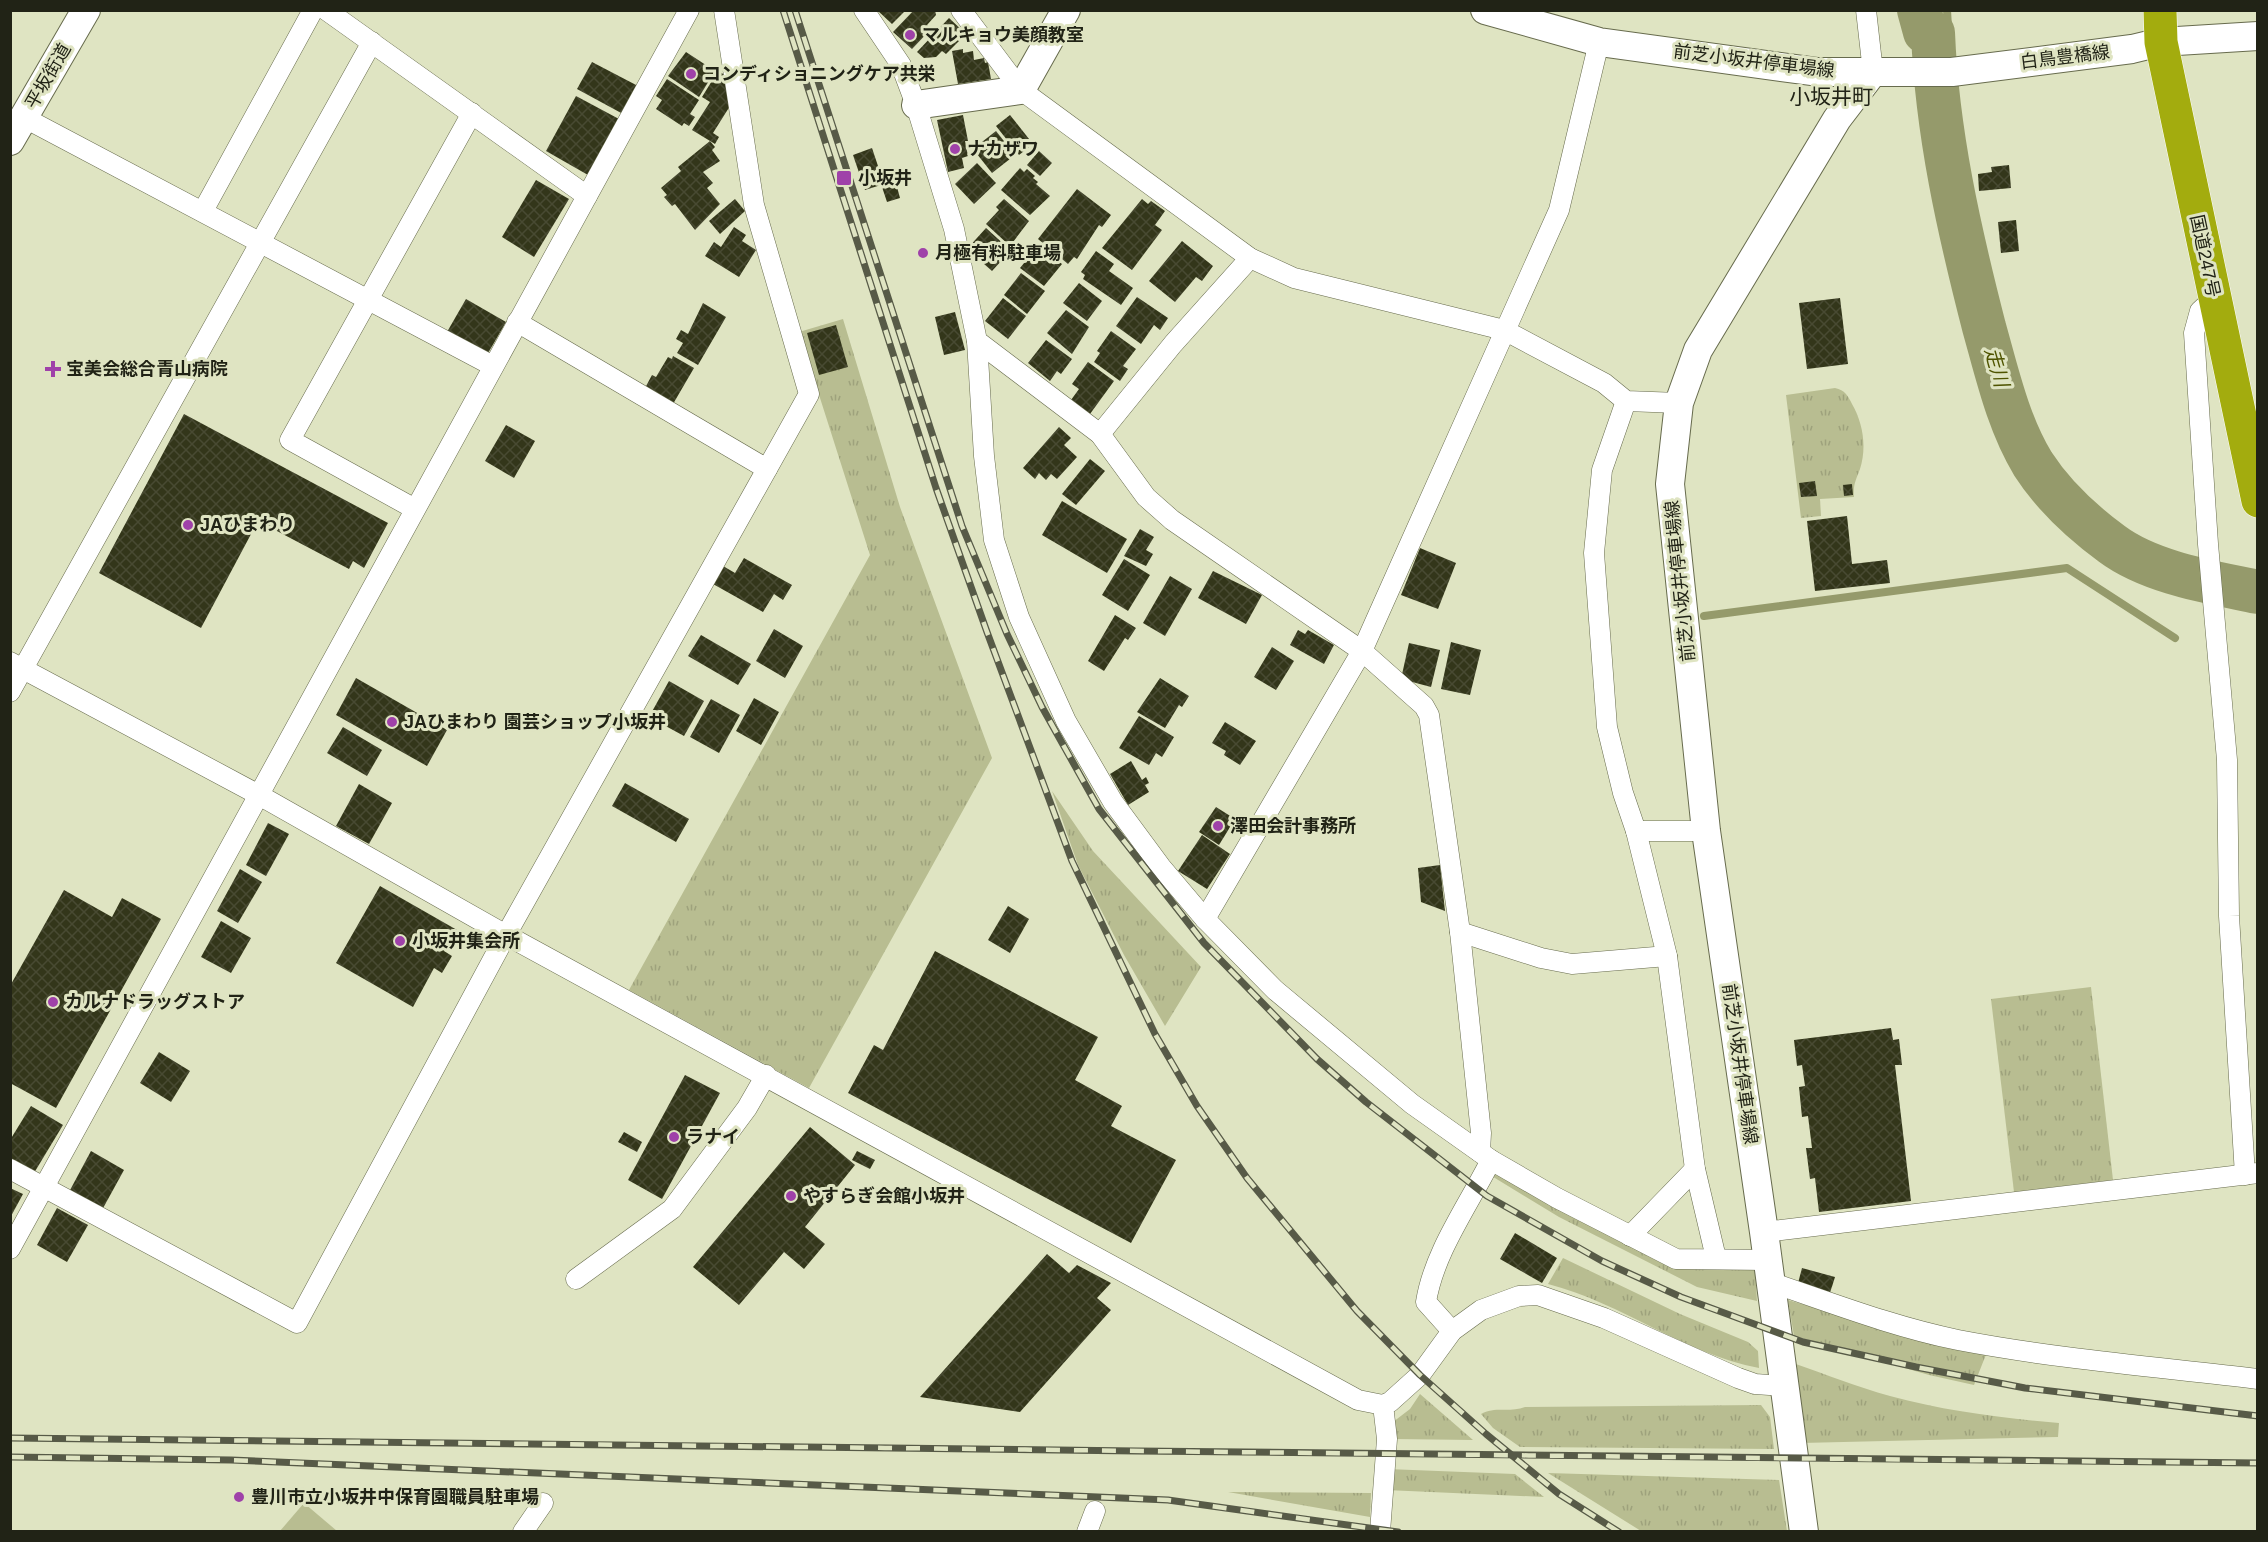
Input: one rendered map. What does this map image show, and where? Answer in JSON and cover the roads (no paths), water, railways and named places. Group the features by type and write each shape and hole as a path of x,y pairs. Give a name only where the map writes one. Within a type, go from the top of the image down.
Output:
{"highway":[{"name":"国道247号","path":"2161,26 2214,298 2258,501"}],"main road":[{"name":"平坂街道","path":"17,129 86,10"},
{"path":"916,105 1021,90 1066,10"},
{"name":"前芝小坂井停車場線","path":"1485,10 1599,42 1818,72 1873,72"},
{"name":"白鳥豊橋線","path":"1873,72 1952,72 2132,49 2161,26 2258,36"},
{"name":"前芝小坂井停車場線","path":"1804,1532 1764,1232 1706,831 1670,483 1679,403 1698,351 1837,119 1873,72"}],"street":[{"path":"203,211 313,10"},
{"path":"326,10 587,196"},
{"path":"10,1249 689,10"},
{"path":"10,1169 297,1323 506,935 809,394 754,205 724,10"},
{"path":"864,10 901,65 916,105 954,229 977,341 984,456 994,540 1019,617 1066,721 1113,801 1161,867 1205,919 1275,990 1412,1104 1485,1156 1676,1259 1716,1258 1768,1271 1894,1323 1956,1339 2036,1353 2258,1379"},
{"path":"961,10 1021,90 1250,258 1294,278 1504,330 1604,383 1626,401 1679,403"},
{"path":"1866,10 1873,72"},
{"path":"10,692 17,665 262,242 372,42"},
{"path":"1205,919 1362,651 1559,210 1599,42"},
{"path":"415,509 290,440 472,113"},
{"path":"17,129 203,211 493,366"},
{"path":"1100,434 1173,344 1250,258"},
{"path":"1764,1232 2252,1174 2229,916 2227,760 2208,544 2194,333 2200,311 2214,298"},
{"path":"518,322 767,469"},
{"path":"977,341 1100,434 1146,497 1172,520 1362,651 1424,706 1429,715 1460,932 1485,1156 1428,1287 1426,1302 1452,1331"},
{"path":"1626,401 1602,470 1594,553 1607,727 1667,956 1695,1169 1716,1258"},
{"path":"17,665 258,794 506,935 1358,1400 1383,1405 1401,1395 1420,1375 1452,1331 1481,1310 1502,1301 1520,1296 1539,1295 1604,1318 1738,1378 1755,1384 1784,1386"},
{"path":"1636,831 1706,831"},
{"path":"1460,932 1540,958 1572,964 1667,956"},
{"path":"576,1279 672,1209 747,1108 766,1075"},
{"path":"1630,1236 1695,1169"},
{"path":"1380,1532 1387,1439 1383,1405"},
{"path":"523,1532 543,1503"},
{"path":"1087,1532 1095,1511"}],"waterway":[{"name":"走川","path":"1919,10 1925,32 1933,33 1944,144 1958,218 1984,327 2004,397 2017,432 2033,464 2079,517 2101,536 2128,554 2182,575 2258,592"},
{"path":"1943,65 1949,44 1947,10"},
{"name":"走川","path":"1935,95 1940,77"},
{"path":"1704,616 2067,568 2175,638"}],"railway":[{"path":"783,10 936,488 987,632 1072,861 1155,1034 1197,1106 1247,1178 1357,1311 1420,1375 1486,1434 1559,1494 1619,1532"},
{"path":"795,10 962,526 1007,634 1042,707 1099,809 1204,943 1317,1059 1366,1102 1487,1196 1602,1261 1681,1297 1803,1342 1916,1367 2025,1388 2258,1416"},
{"path":"10,1438 2258,1463"},
{"path":"10,1457 231,1460 1168,1500 1398,1532"}],"place":[{"name":"マルキョウ美顔教室","path":"910,35"},
{"name":"コンディショニングケア共栄","path":"691,74"},
{"name":"ナカザワ","path":"955,149"},
{"name":"小坂井","path":"844,178"},
{"name":"月極有料駐車場","path":"923,253"},
{"name":"宝美会総合青山病院","path":"53,369"},
{"name":"JAひまわり","path":"188,525"},
{"name":"JAひまわり 園芸ショップ小坂井","path":"392,722"},
{"name":"澤田会計事務所","path":"1218,826"},
{"name":"小坂井集会所","path":"400,941"},
{"name":"カルナドラッグストア","path":"53,1002"},
{"name":"ラナイ","path":"674,1137"},
{"name":"やすらぎ会館小坂井","path":"791,1196"},
{"name":"豊川市立小坂井中保育園職員駐車場","path":"239,1497"}],"district":[{"name":"小坂井町","path":"1831,97"}]}
